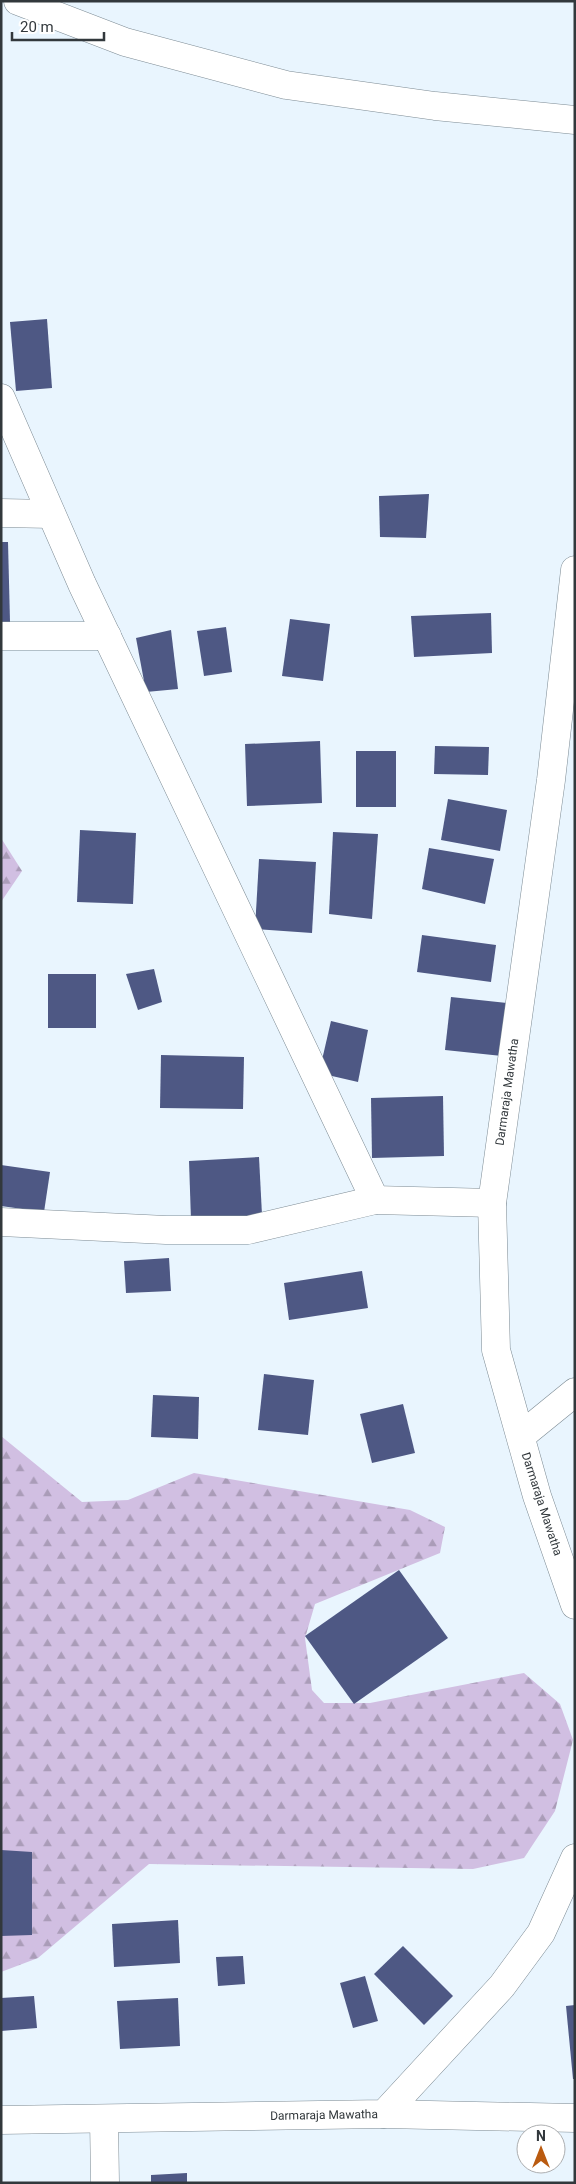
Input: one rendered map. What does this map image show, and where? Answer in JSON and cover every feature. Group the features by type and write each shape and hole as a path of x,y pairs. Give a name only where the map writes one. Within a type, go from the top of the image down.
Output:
{"street":[{"path":"18,1 125,42 286,85 435,106 575,120"},
{"path":"1,398 107,636 375,1200"},
{"path":"1,513 52,514"},
{"name":"Darmaraja Mawatha","path":"575,570 551,780 492,1203 496,1350 537,1496 575,1605"},
{"path":"1,636 107,636"},
{"path":"1,1222 102,1228 248,1230 375,1200 492,1203"},
{"path":"521,1436 575,1392"},
{"name":"Darmaraja Mawatha","path":"1,2120 384,2114 502,1986 541,1934 575,1858"},
{"path":"384,2114 575,2118"},
{"path":"104,2118 105,2183"}],"green space":[{"path":"1,838 22,871 1,902"},
{"path":"1,1436 82,1502 128,1500 194,1473 410,1510 445,1527 440,1553 315,1604 305,1638 312,1690 324,1703 370,1703 524,1673 560,1704 573,1740 555,1811 524,1858 473,1869 149,1864 38,1958 1,1972"}],"building":[{"path":"47,319 52,388 16,391 10,322"},
{"path":"429,494 426,538 380,537 379,496"},
{"path":"1,542 8,542 10,622 1,622"},
{"path":"491,613 492,653 414,657 411,616"},
{"path":"290,619 330,624 323,681 282,676"},
{"path":"226,627 232,672 204,676 197,631"},
{"path":"171,630 178,689 146,692 136,638"},
{"path":"320,741 322,803 247,806 245,744"},
{"path":"435,746 489,747 488,775 434,774"},
{"path":"356,751 396,751 396,807 356,807"},
{"path":"448,799 507,810 500,851 441,840"},
{"path":"80,830 136,833 133,904 77,902"},
{"path":"333,832 378,834 372,919 329,914"},
{"path":"429,848 494,859 485,904 422,889"},
{"path":"259,859 316,862 312,933 255,929"},
{"path":"422,935 496,945 491,982 417,972"},
{"path":"154,969 162,1002 138,1010 126,974"},
{"path":"48,974 96,974 96,1028 48,1028"},
{"path":"451,997 507,1003 502,1056 445,1050"},
{"path":"331,1021 368,1030 358,1082 319,1073"},
{"path":"161,1055 244,1057 243,1109 160,1108"},
{"path":"443,1096 444,1156 372,1158 371,1098"},
{"path":"259,1157 262,1215 191,1220 189,1161"},
{"path":"1,1165 50,1172 44,1212 1,1206"},
{"path":"169,1258 171,1291 126,1293 124,1261"},
{"path":"362,1271 368,1308 289,1320 284,1283"},
{"path":"264,1374 314,1380 308,1435 258,1430"},
{"path":"153,1395 199,1397 198,1439 151,1437"},
{"path":"403,1404 415,1453 372,1463 360,1414"},
{"path":"399,1570 448,1638 354,1704 305,1636"},
{"path":"1,1850 32,1852 32,1935 1,1936"},
{"path":"178,1920 180,1963 114,1967 112,1924"},
{"path":"403,1946 453,1996 424,2025 374,1974"},
{"path":"243,1956 245,1984 218,1986 216,1957"},
{"path":"365,1976 378,2021 353,2028 340,1983"},
{"path":"34,1996 37,2028 1,2031 1,1998"},
{"path":"178,1998 180,2046 120,2049 117,2001"},
{"path":"575,2005 575,2079 573,2079 566,2006"},
{"path":"187,2173 187,2183 151,2183 151,2175"}]}
